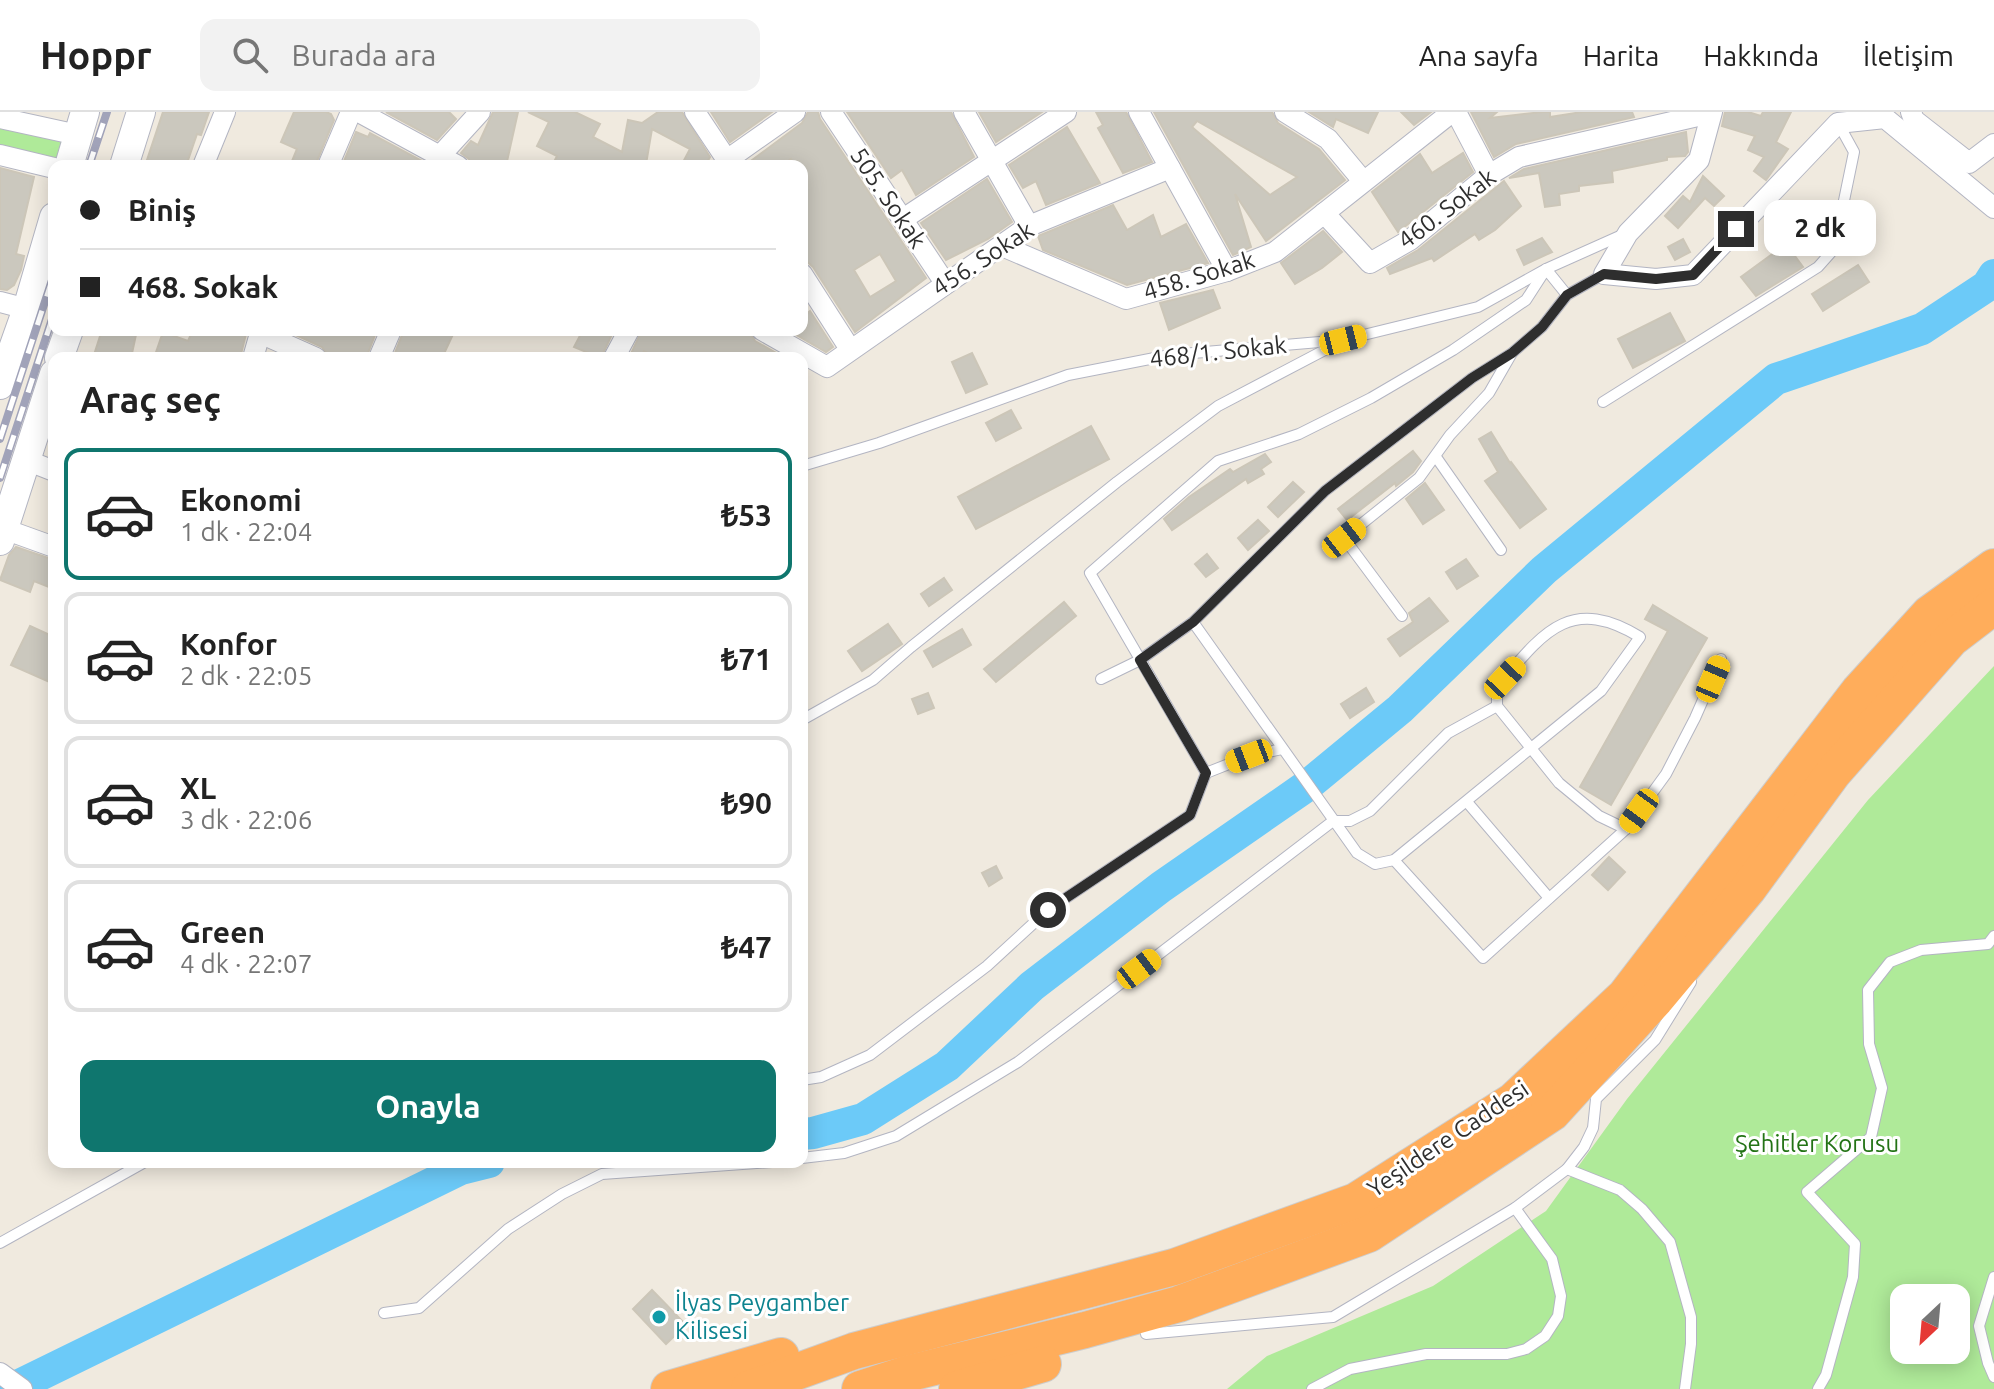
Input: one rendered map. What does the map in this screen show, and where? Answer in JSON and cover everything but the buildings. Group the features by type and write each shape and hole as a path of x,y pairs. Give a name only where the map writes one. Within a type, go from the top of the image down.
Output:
{"highway":[{"name":"Yeşildere Caddesi","path":"749,1389 854,1351 1174,1267 1356,1201 1513,1101 1625,996 1859,691 1929,614 1994,567"},
{"name":"Yeşildere Caddesi","path":"860,1389 906,1374 1179,1304 1369,1234 1552,1113 1656,999 1748,889 1833,773 1951,639 1994,606"},
{"path":"957,1389 1146,1334 1369,1234"},
{"path":"669,1389 975,1294 1074,1270 1174,1267"}],"street":[{"path":"126,160 141,112"},
{"path":"205,160 225,112"},
{"path":"331,160 351,112"},
{"path":"359,112 447,160"},
{"path":"454,160 480,112"},
{"path":"695,112 724,160"},
{"path":"728,160 795,112"},
{"name":"505. Sokak","path":"831,112 945,283"},
{"path":"964,112 1029,226"},
{"path":"903,219 1066,112"},
{"path":"1139,112 1227,271"},
{"path":"1285,112 1328,139 1363,181"},
{"name":"458. Sokak","path":"1002,246 1126,299 1227,271 1275,252 1454,112 1489,175"},
{"path":"1712,113 1699,160 1628,233 1604,274 1656,279 1693,275 1835,118 1856,112"},
{"name":"460. Sokak","path":"1324,213 1370,263 1410,240 1489,175 1519,157 1712,113"},
{"path":"1908,115 1969,163 1994,144"},
{"path":"0,118 81,124 71,160"},
{"path":"1835,118 1885,118 1994,208"},
{"path":"0,155 48,167"},
{"name":"456. Sokak","path":"808,356 827,367 1029,226 1170,168"},
{"path":"0,385 14,306 48,230"},
{"path":"808,283 850,349"},
{"path":"269,336 303,352"},
{"name":"456. Sokak","path":"773,336 801,352"},
{"path":"48,392 2,535 48,546"},
{"path":"26,460 48,469"},
{"path":"0,1373 22,1389"}],"lane":[{"path":"1603,402 1818,267 1834,249 1854,152 1835,118"},
{"name":"468/1. Sokak","path":"808,464 879,443 1068,375 1170,355 1343,340 1478,307 1546,269 1628,233"},
{"path":"1206,773 1090,573 1218,461 1299,434 1399,382 1453,350 1526,300 1546,269 1567,295"},
{"path":"1101,679 1140,660 1193,622 1325,491 1472,378 1512,353 1542,327 1567,295 1604,274"},
{"path":"808,717 873,680 1117,482 1218,406 1343,340"},
{"path":"1402,616 1344,538 1419,478 1450,435 1489,393 1512,353"},
{"path":"1436,457 1501,550"},
{"path":"1193,622 1357,853 1375,864 1394,860 1531,750 1601,691 1640,637 1617,622 1574,618 1547,633 1497,687 1497,706 1531,750 1559,783 1599,816 1626,829"},
{"path":"1394,860 1483,958 1626,829 1666,774 1721,659"},
{"path":"808,1157 844,1153 896,1136 1018,1062 1333,821 1350,821 1370,811 1448,733 1497,706"},
{"path":"808,1079 821,1077 870,1055 987,966 1048,910 1190,815 1206,773 1249,756 1282,749"},
{"path":"1467,802 1549,898"},
{"path":"1702,965 1748,889"},
{"path":"1818,1389 1826,1375 1853,1277 1855,1244 1807,1192 1871,1137 1882,1088 1869,1044 1868,990 1890,962 1921,950 1988,944 1994,936"},
{"path":"1146,1334 1333,1317 1515,1208 1567,1169 1584,1147 1593,1128 1596,1099 1655,1040 1694,977"},
{"path":"0,1243 134,1168"},
{"path":"384,1313 419,1308 508,1229 562,1194 602,1174 687,1168"},
{"path":"1567,1169 1620,1190 1642,1209 1670,1242 1691,1317 1685,1389"},
{"path":"1312,1389 1350,1369 1426,1354 1507,1354 1526,1349 1545,1336 1558,1316 1561,1296 1552,1259 1515,1208"},
{"path":"1994,1277 1979,1326 1994,1377"}],"green space":[{"path":"0,118 78,135 71,160 48,160 48,163 0,155"},
{"name":"Şehitler Korusu","path":"1994,666 1994,1389 1227,1389 1267,1356 1433,1286 1546,1211 1627,1099 1868,800"}],"waterway":[{"path":"808,1133 863,1119 947,1066 1032,986 1161,887 1308,785 1400,709 1544,570 1776,379 1922,329 1987,286 1994,275"},
{"path":"11,1389 465,1168"}],"railway":[{"path":"91,160 107,112"},
{"path":"0,439 48,292"},
{"path":"0,478 48,331"}],"place":[{"name":"İlyas Peygamber Kilisesi","path":"659,1317"}],"route":[{"path":"1048,910 1190,815 1206,773 1140,660 1193,622 1325,491 1472,378 1512,353 1542,327 1567,295 1604,274 1656,279 1693,275 1736,229"}]}
